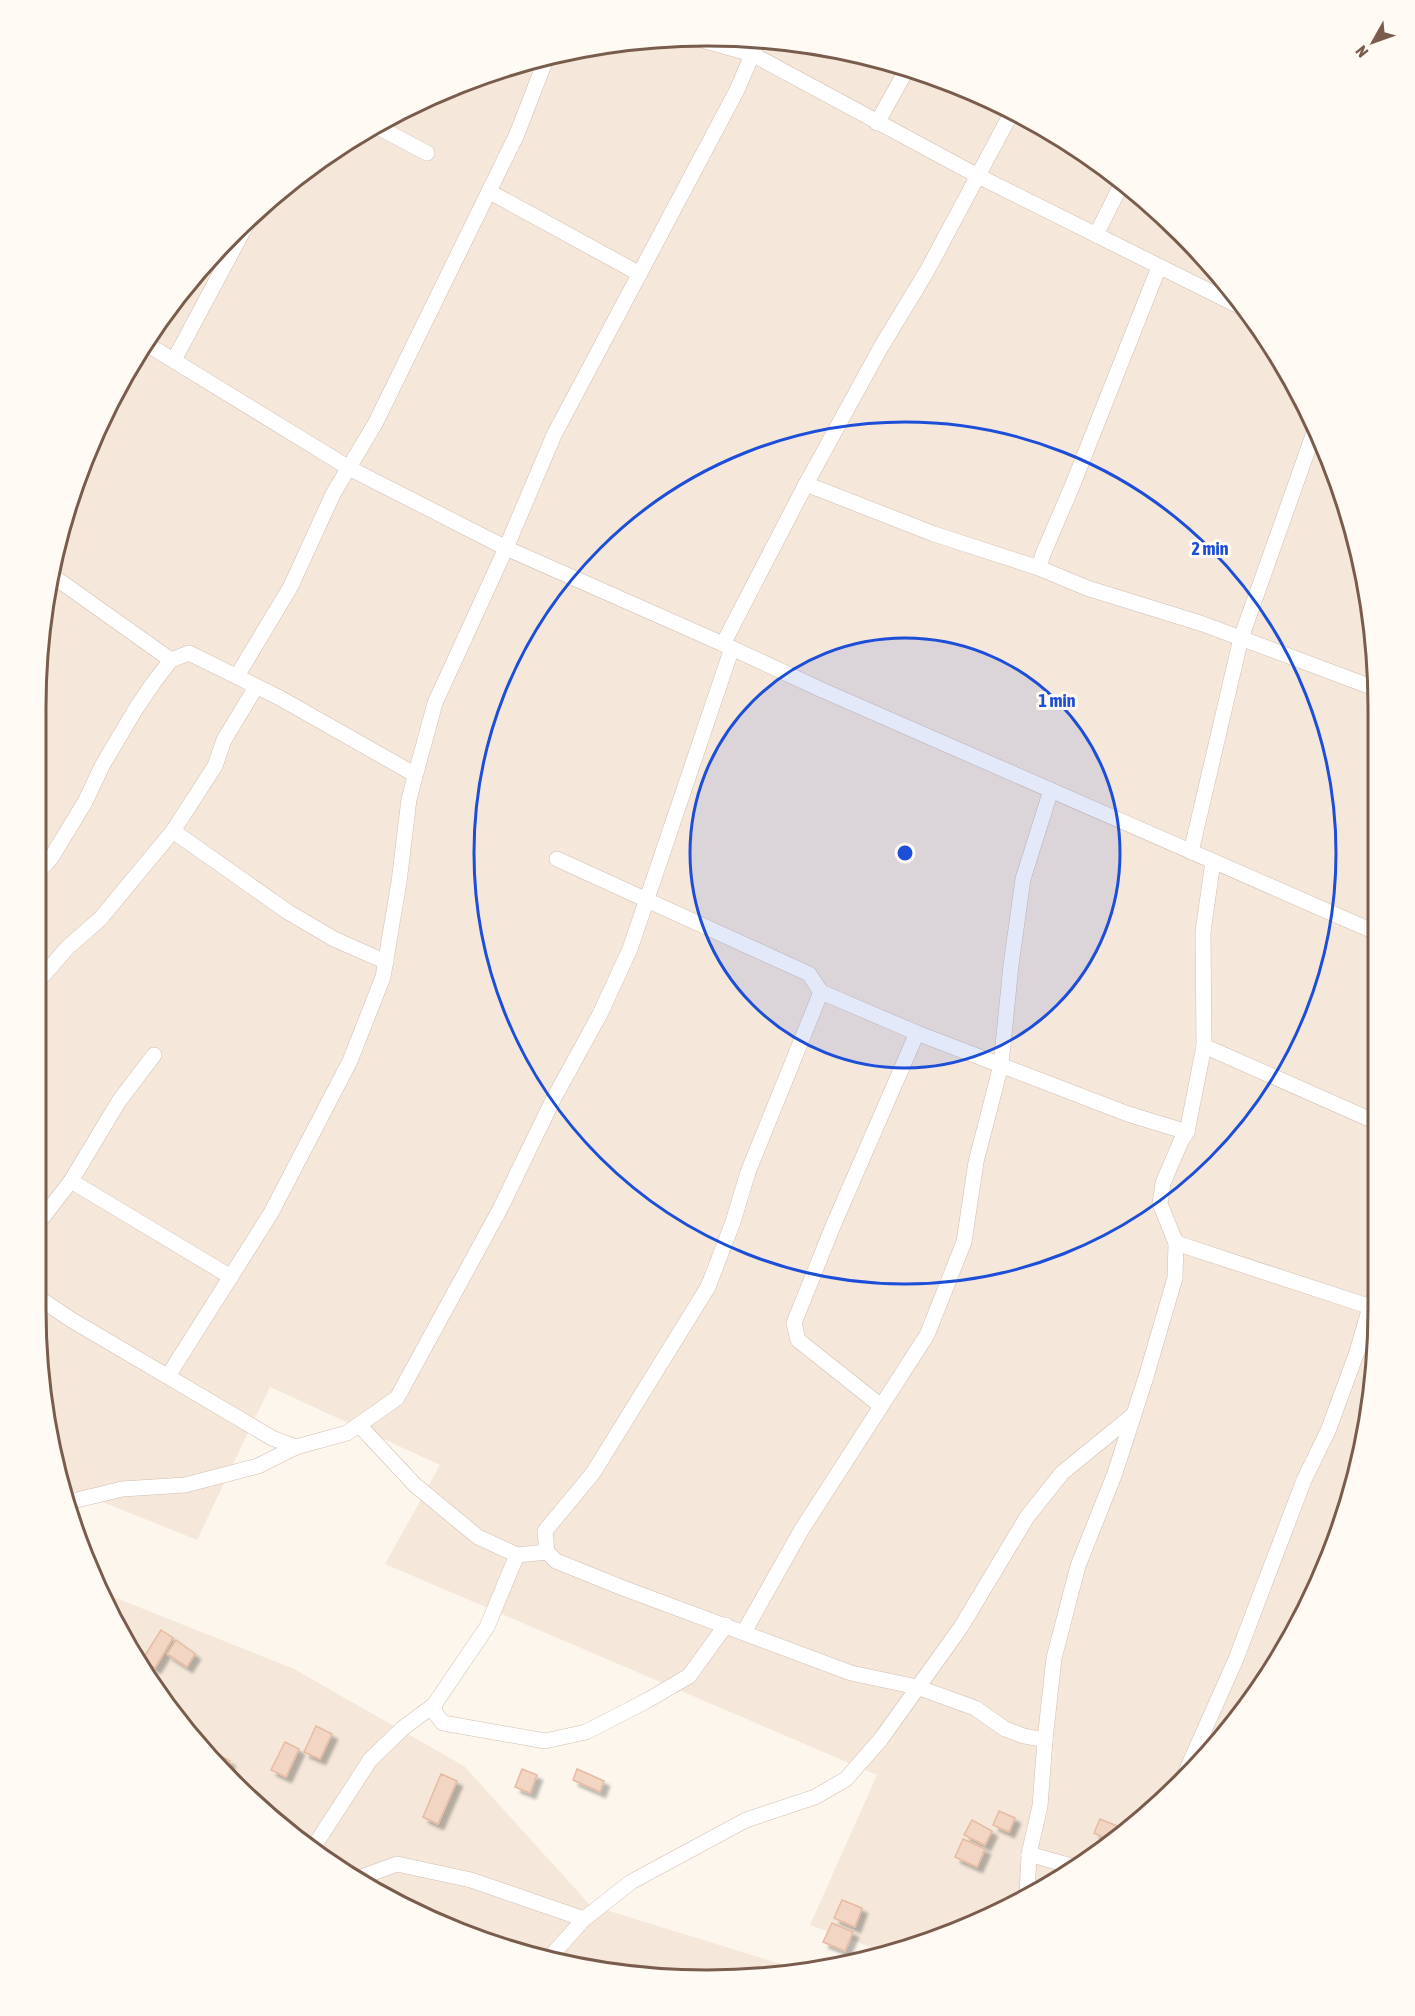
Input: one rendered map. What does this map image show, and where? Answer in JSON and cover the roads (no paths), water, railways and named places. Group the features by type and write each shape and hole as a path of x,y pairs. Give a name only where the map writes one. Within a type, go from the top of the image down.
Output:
{"street":[{"path":"726,47 752,54 978,177 1229,302"},
{"path":"168,1376 271,1213 350,1061 383,977 399,882 409,799 435,703 506,548 554,435 737,90 755,48"},
{"path":"237,676 291,586 333,494 375,424 518,134 543,67"},
{"path":"877,123 903,77"},
{"path":"76,1501 122,1489 185,1485 258,1466 296,1447 347,1433 397,1398 499,1211 554,1098 600,1014 630,948 648,901 728,646 806,484 881,347 927,271 1008,119"},
{"path":"385,131 427,153"},
{"path":"1096,235 1118,190"},
{"path":"490,192 640,274"},
{"path":"174,360 236,245"},
{"path":"1039,568 1159,267"},
{"path":"153,348 349,468 506,548 822,690 1368,929"},
{"path":"1191,852 1241,638 1311,440"},
{"path":"806,484 934,534 1039,568 1087,588 1203,624 1367,686"},
{"path":"59,580 171,660"},
{"path":"46,863 85,802 102,766 135,710 171,660 189,653 280,698 414,774"},
{"path":"46,972 67,948 100,919 173,831 214,766 224,740 256,687"},
{"path":"744,1632 802,1529 927,1335 964,1242 976,1162 1001,1065 1011,965 1023,879 1051,790"},
{"path":"173,831 288,912 334,939 386,962"},
{"path":"557,859 809,974 821,992 917,1033 1128,1114 1187,1132"},
{"path":"1027,1887 1029,1854 1040,1806 1054,1658 1078,1566 1115,1473 1175,1278 1176,1243 1160,1204 1163,1183 1187,1132 1204,1046 1203,932 1213,861"},
{"path":"821,992 748,1172 733,1222 708,1287 593,1473 545,1531 547,1552 556,1561 851,1673 917,1687 975,1708 1005,1729 1045,1740"},
{"path":"881,1406 798,1340 794,1323 833,1226 917,1033"},
{"path":"1204,1046 1368,1118"},
{"path":"46,1213 71,1181 119,1101 154,1055"},
{"path":"71,1181 231,1277"},
{"path":"1176,1243 1368,1306"},
{"path":"46,1303 272,1438 296,1447"},
{"path":"1192,1757 1236,1659 1304,1479 1328,1431 1368,1324"},
{"path":"555,1951 584,1918 631,1882 746,1820 815,1797 846,1779 881,1738 961,1627 1034,1508 1062,1473 1134,1414"},
{"path":"359,1425 415,1485 478,1537 517,1556 547,1552"},
{"path":"316,1841 370,1760 403,1728 434,1705 487,1628 517,1556"},
{"path":"434,1705 435,1713 443,1723 545,1741 586,1732 648,1701 689,1676 726,1625"},
{"path":"1029,1854 1065,1864"},
{"path":"367,1875 398,1864 471,1880 584,1918"}]}
